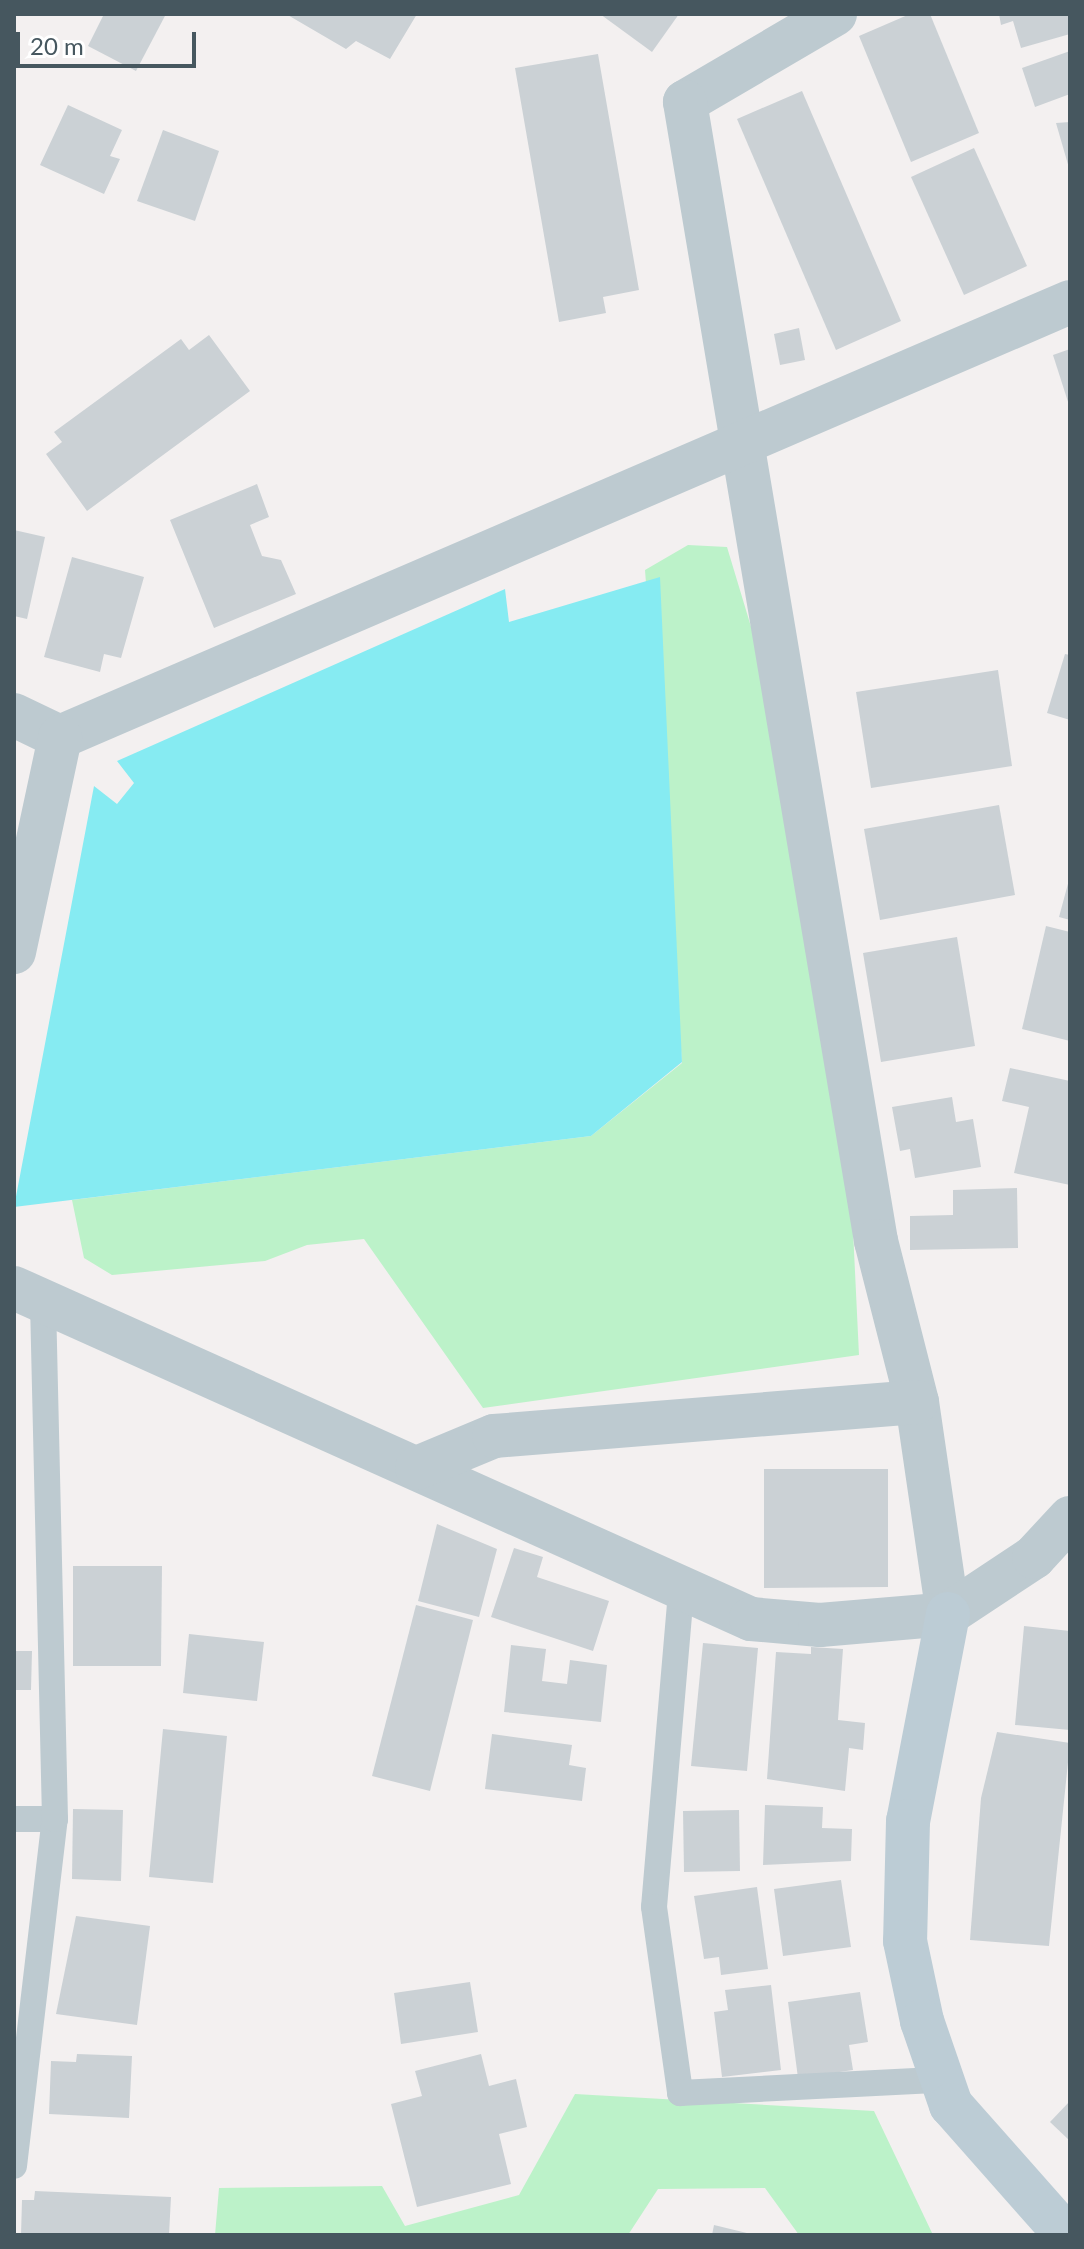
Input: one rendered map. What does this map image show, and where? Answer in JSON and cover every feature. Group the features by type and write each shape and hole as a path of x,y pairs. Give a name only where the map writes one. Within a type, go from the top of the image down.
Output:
{"street":[{"path":"829,15 685,102 747,438 876,1241 917,1402 948,1614 901,1879 905,1941 940,2080 971,2135 1066,2235"},
{"path":"14,715 60,737 747,438 1070,302"},
{"path":"14,952 60,737"},
{"path":"28,1294 417,1468 681,1592 751,1619 820,1625 948,1614 1034,1557 1070,1518"},
{"path":"417,1468 494,1436 917,1402"}],"lane":[{"path":"14,2166 55,1819 28,1294"},
{"path":"681,1592 654,1907 680,2093 940,2080"},
{"path":"14,1819 55,1819"}],"green space":[{"path":"688,545 727,547 758,650 851,1188 859,1355 483,1408 364,1239 307,1245 265,1261 112,1275 84,1258 72,1200 591,1136 682,1063 645,570"},
{"path":"575,2094 874,2111 933,2235 799,2235 765,2188 658,2189 628,2235 215,2235 219,2188 382,2186 405,2226 519,2195"}],"water":[{"path":"660,577 682,1062 591,1136 14,1207 94,786 117,804 134,783 117,761 505,589 509,622"}],"building":[{"path":"104,14 166,14 136,71 88,46"},
{"path":"286,14 417,14 390,59 356,41 346,49"},
{"path":"600,14 679,14 652,52"},
{"path":"910,14 930,14 979,133 911,162 859,36"},
{"path":"999,14 1069,14 1070,34 1021,48 1013,21 1001,25"},
{"path":"1070,51 1070,94 1035,107 1022,68"},
{"path":"598,54 639,290 603,297 606,313 559,322 515,68"},
{"path":"802,91 901,321 836,350 737,119"},
{"path":"68,105 122,130 110,156 120,159 104,194 40,165"},
{"path":"1070,122 1070,168 1069,168 1056,123"},
{"path":"163,130 219,151 195,221 137,201"},
{"path":"974,148 1027,266 964,295 911,177"},
{"path":"799,328 805,360 780,365 774,334"},
{"path":"209,335 250,391 87,511 46,454 62,442 54,432 181,339 189,350"},
{"path":"1070,349 1070,405 1069,405 1053,355"},
{"path":"257,484 269,517 250,525 262,556 281,560 296,594 214,628 170,520"},
{"path":"14,530 45,537 27,619 14,616"},
{"path":"72,557 144,577 121,658 104,654 100,672 44,657"},
{"path":"1065,654 1070,655 1070,720 1047,713"},
{"path":"998,670 1012,766 871,788 856,692"},
{"path":"999,805 1015,895 880,920 864,829"},
{"path":"1070,880 1070,920 1059,917"},
{"path":"1046,926 1070,932 1070,1041 1022,1029"},
{"path":"957,937 975,1046 881,1062 863,953"},
{"path":"1010,1068 1070,1081 1070,1185 1014,1173 1029,1107 1002,1101"},
{"path":"952,1097 956,1122 973,1119 981,1167 915,1178 910,1149 900,1151 892,1107"},
{"path":"1017,1188 1018,1248 910,1250 910,1216 953,1215 953,1190"},
{"path":"764,1469 888,1469 888,1587 764,1588"},
{"path":"437,1524 497,1549 479,1617 418,1601"},
{"path":"514,1548 543,1557 537,1577 609,1601 593,1651 491,1617"},
{"path":"73,1566 162,1566 161,1666 73,1666"},
{"path":"416,1605 473,1620 430,1791 372,1776"},
{"path":"1024,1626 1070,1631 1070,1730 1015,1725"},
{"path":"189,1634 264,1642 257,1701 183,1693"},
{"path":"703,1643 758,1648 747,1771 691,1766"},
{"path":"511,1645 546,1649 542,1681 567,1684 570,1660 607,1665 601,1722 504,1712"},
{"path":"811,1647 843,1649 838,1720 865,1723 863,1750 849,1748 845,1791 767,1779 776,1652 811,1654"},
{"path":"14,1651 32,1651 31,1690 14,1690"},
{"path":"163,1729 227,1736 213,1883 149,1877"},
{"path":"997,1732 1070,1743 1049,1946 970,1940 981,1798"},
{"path":"492,1734 572,1745 569,1765 586,1768 582,1801 485,1789"},
{"path":"765,1805 823,1807 822,1828 852,1829 851,1861 763,1865"},
{"path":"73,1809 123,1810 121,1881 72,1879"},
{"path":"739,1810 740,1871 684,1872 683,1811"},
{"path":"841,1880 851,1947 783,1956 774,1889"},
{"path":"757,1887 768,1969 721,1975 719,1957 704,1959 694,1896"},
{"path":"76,1916 150,1926 137,2025 56,2014"},
{"path":"470,1982 478,2032 401,2044 394,1993"},
{"path":"771,1985 781,2070 722,2077 714,2012 728,2010 725,1990"},
{"path":"860,1992 868,2042 849,2045 853,2070 798,2078 788,2002"},
{"path":"77,2054 132,2056 129,2118 49,2114 51,2061 76,2062"},
{"path":"481,2054 489,2086 516,2079 527,2127 499,2134 511,2184 417,2207 391,2104 422,2096 415,2071"},
{"path":"1070,2101 1070,2141 1050,2122"},
{"path":"35,2191 171,2197 169,2235 21,2235 22,2200 34,2200"},
{"path":"714,2225 751,2234 751,2235 712,2235"}]}
